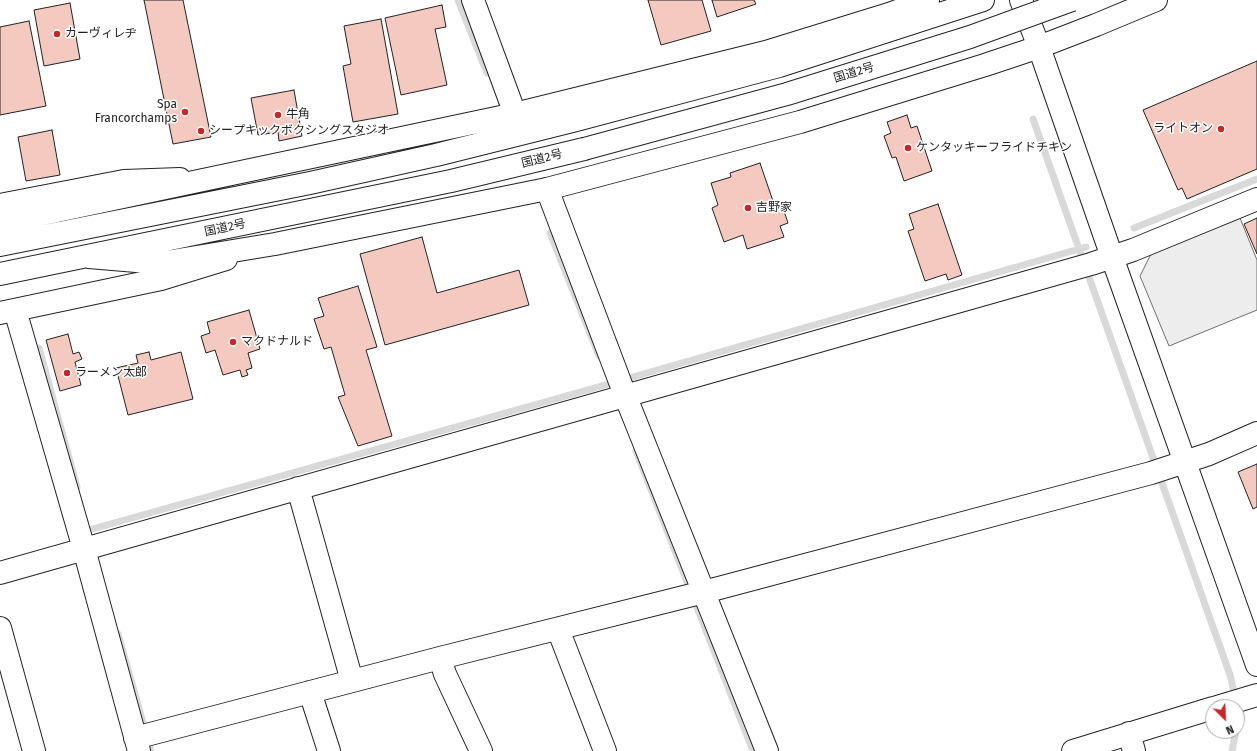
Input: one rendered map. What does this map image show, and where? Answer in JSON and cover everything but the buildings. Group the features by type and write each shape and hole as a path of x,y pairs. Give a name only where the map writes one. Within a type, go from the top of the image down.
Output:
{"main road":[{"path":"474,0 515,114"},
{"path":"0,223 515,114 766,52 889,14 928,0"},
{"path":"0,245 310,183 436,155 576,120 779,66 983,0"},
{"path":"1021,0 1039,46 1112,257 1257,665"},
{"name":"国道2号","path":"0,274 443,183 584,149 787,94 970,37 1072,0"},
{"path":"88,256 160,263 275,244 547,189 800,122 985,65 1096,25 1156,0"},
{"path":"0,205 124,181 215,178"},
{"path":"547,189 619,391 696,594 767,751"},
{"path":"0,573 298,488 619,391 1085,266 1133,250 1257,199"},
{"path":"275,244 161,279 8,311 91,547 142,739 310,692 696,594 1158,471 1209,454 1257,433"},
{"path":"298,488 352,681"},
{"path":"0,628 34,751"},
{"path":"558,629 605,751"},
{"path":"440,658 444,674 481,751"},
{"path":"310,692 329,751"},
{"path":"1073,751 1131,742 1205,713"}],"shaded area":[{"path":"1240,218 1257,260 1257,310 1169,346 1140,276 1151,254"}],"waterway":[{"path":"458,0 487,73"},
{"path":"1033,119 1230,675 1236,699"},
{"path":"1134,228 1257,179"},
{"path":"550,233 599,356"},
{"path":"89,530 598,387 1086,247"},
{"path":"39,348 77,487"},
{"path":"636,451 753,751"},
{"path":"118,634 151,751"},
{"path":"1232,751 1234,739"}],"place":[{"name":"カーヴィレヂ","path":"57,34"},
{"name":"Spa Francorchamps","path":"185,112"},
{"name":"牛角","path":"278,115"},
{"name":"ライトオン","path":"1221,129"},
{"name":"シープキックボクシングスタジオ","path":"201,131"},
{"name":"ケンタッキーフライドチキン","path":"908,148"},
{"name":"吉野家","path":"748,208"},
{"name":"マクドナルド","path":"233,342"},
{"name":"ラーメン太郎","path":"67,373"}]}
